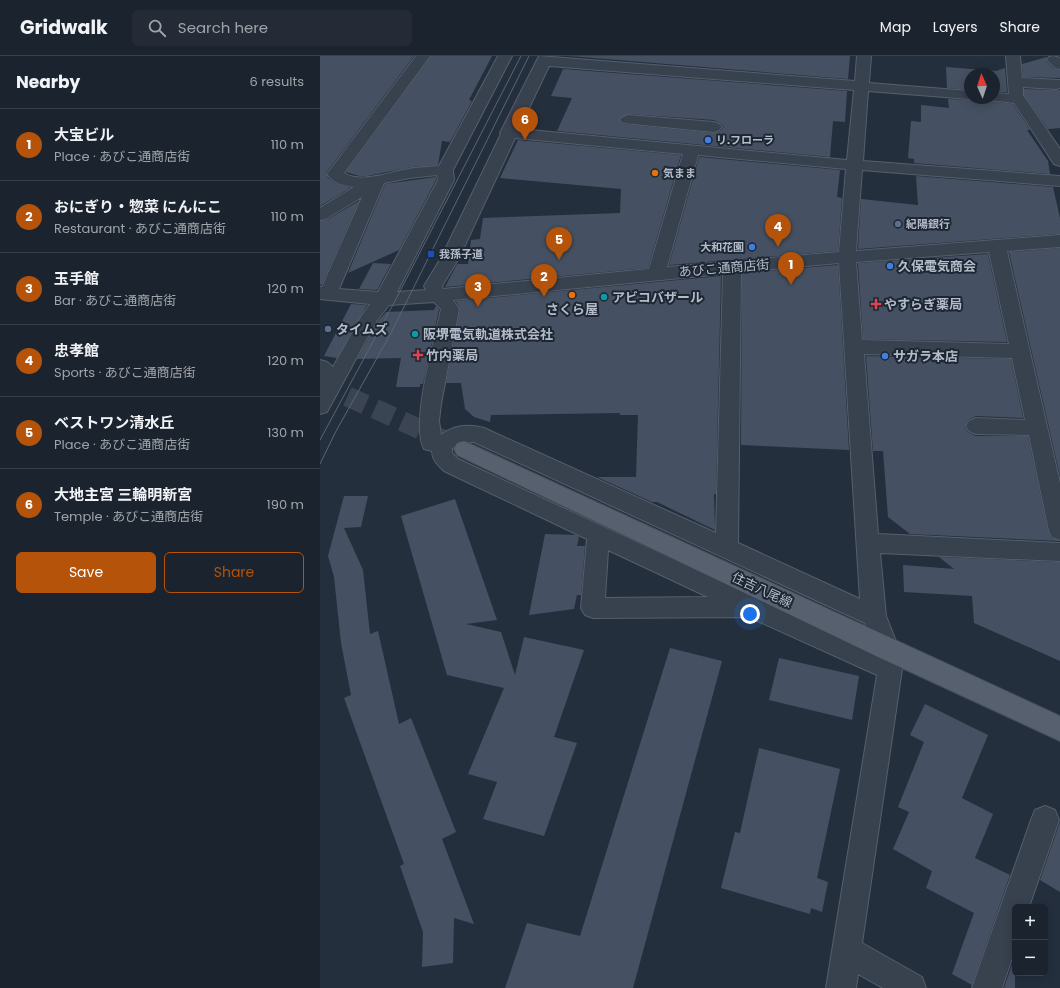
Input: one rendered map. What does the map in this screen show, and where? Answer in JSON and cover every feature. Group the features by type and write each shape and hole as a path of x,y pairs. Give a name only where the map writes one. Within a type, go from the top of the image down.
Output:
{"main road":[{"name":"住吉八尾線","path":"464,449 888,659 1060,729"}],"street":[{"path":"320,407 370,317 384,299 446,180 445,170 505,56"},
{"path":"841,988 888,659 874,616 847,257 864,56"},
{"path":"1013,56 1016,95 1060,161"},
{"path":"442,445 431,443 429,421 450,309 446,302 437,295 433,286 450,258 544,59 964,96"},
{"path":"418,62 335,174 341,180 359,183 410,173 445,170"},
{"path":"1015,82 1060,84"},
{"path":"1000,97 1019,99"},
{"path":"628,120 714,128"},
{"path":"666,148 673,124"},
{"path":"508,134 854,165 1060,181"},
{"path":"657,273 692,150"},
{"path":"320,164 340,168"},
{"path":"320,216 377,180"},
{"path":"324,293 377,180"},
{"name":"あびこ通商店街","path":"324,293 384,299 657,273 847,257 997,248 1060,241"},
{"path":"997,248 1060,531"},
{"path":"727,549 732,267"},
{"path":"854,347 1021,351"},
{"path":"320,367 326,372 326,377 320,385"},
{"path":"976,426 1038,428"},
{"path":"874,616 477,434 464,432 452,436 442,445 442,456 451,465 752,607 888,659"},
{"path":"598,535 593,608 752,607"},
{"path":"868,543 1060,552"},
{"path":"1016,904 1045,820"},
{"path":"987,988 1012,916"},
{"path":"846,950 911,988"}],"building":[{"path":"320,56 414,56 326,173 328,178 335,183 350,188 320,206"},
{"path":"431,56 492,56 469,100 472,101 450,142 442,141 438,165 412,167 367,176 359,176 346,172"},
{"path":"569,56 850,56 848,79"},
{"path":"1047,57 1046,61 1054,69 1060,70 1060,78 1023,77 1022,64"},
{"path":"946,67 964,68 964,89 947,88"},
{"path":"1005,68 1007,92 1000,92 1000,70"},
{"path":"563,69 847,91 845,122 833,121 830,157 557,131 572,98 551,96","holes":["628,114 714,120 724,127 720,131 714,133 622,124 619,119"]},
{"path":"1024,89 1060,90 1060,128 1048,129 1024,95"},
{"path":"948,99 964,100 964,104 1000,104 1000,102 1013,104 1030,130 1027,130 1048,161 1050,174 914,163 914,159 908,158 911,121 921,122 921,105 949,108"},
{"path":"518,140 681,155 648,268 445,287 457,264 468,264 471,240 480,239 483,218 620,213 621,189 500,178"},
{"path":"699,157 840,170 837,197 842,198 838,251 669,265"},
{"path":"916,176 1053,187 1060,218 1060,234 858,249 861,199 918,205"},
{"path":"436,177 436,180 399,250 348,273 385,184"},
{"path":"359,201 322,284 320,285 320,221 327,220"},
{"path":"1060,248 1060,476 1009,252"},
{"path":"988,254 1007,342 863,339 858,263"},
{"path":"373,263 391,264 377,290 359,289"},
{"path":"838,265 849,450 741,445 742,273"},
{"path":"721,276 716,494 714,494 715,530 657,502 652,502 597,477 636,477 638,415 620,415 620,413 491,415 490,422 474,417 465,409 461,383 446,383 460,309 456,301"},
{"path":"351,304 367,305 337,358 324,356"},
{"path":"436,306 439,309 423,384 420,384 420,387 396,387 401,358 357,359 378,321 386,312 434,310"},
{"path":"866,356 1011,359 1023,418 976,416 968,420 965,427 968,432 976,436 1028,436 1048,531 1051,538 1060,541 910,534 888,517 883,451 873,451"},
{"path":"344,496 368,496 361,527 344,528 363,570 370,634 378,631 399,724 411,718 456,832 442,839 474,924 454,918 453,963 422,967 423,932 400,866 404,864 344,698 351,695 341,643 334,577 328,556"},
{"path":"455,499 497,620 466,624 501,632 515,675 524,637 584,650 554,737 577,743 544,836 483,819 497,782 468,774 504,688 447,675 401,516"},
{"path":"545,534 576,535 579,537 577,546 585,546 581,595 577,595 574,609 529,615"},
{"path":"939,557 1060,562 1060,661 974,623 972,596 904,592 903,565 954,569"},
{"path":"670,648 722,661 633,988 505,988 527,923 580,936"},
{"path":"779,658 859,676 852,720 769,700"},
{"path":"925,704 988,735 962,798 993,814 975,858 1010,875 972,985 952,974 974,913 926,888 932,871 893,849 909,812 898,807 924,742 910,735"},
{"path":"759,748 840,769 817,878 828,882 822,912 811,908 810,914 721,888 735,832 740,833"},
{"path":"1060,822 1060,892 1040,880"},
{"path":"1012,964 1012,976 1015,976 1015,988 1004,988"}],"tunnel":[{"path":"320,384 446,441"}],"tram line":[{"path":"320,440 396,299 521,56"},
{"path":"320,464 335,433 391,333 529,56"}],"place":[{"name":"大地主宮 三輪明新宮","path":"525,140"},
{"name":"リ.フローラ","path":"708,140"},
{"name":"気まま","path":"655,173"},
{"name":"紀陽銀行","path":"898,224"},
{"name":"大和花園","path":"752,247"},
{"name":"忠孝館","path":"778,247"},
{"name":"我孫子道","path":"431,254"},
{"name":"ベストワン清水丘","path":"559,260"},
{"name":"久保電気商会","path":"890,266"},
{"name":"大宝ビル","path":"791,285"},
{"name":"さくら屋","path":"572,295"},
{"name":"おにぎり・惣菜 にんにこ","path":"544,297"},
{"name":"アビコバザール","path":"604,297"},
{"name":"やすらぎ薬局","path":"876,304"},
{"name":"玉手館","path":"478,307"},
{"name":"タイムズ","path":"328,329"},
{"name":"阪堺電気軌道株式会社","path":"415,334"},
{"name":"竹内薬局","path":"418,355"},
{"name":"サガラ本店","path":"885,356"}]}
